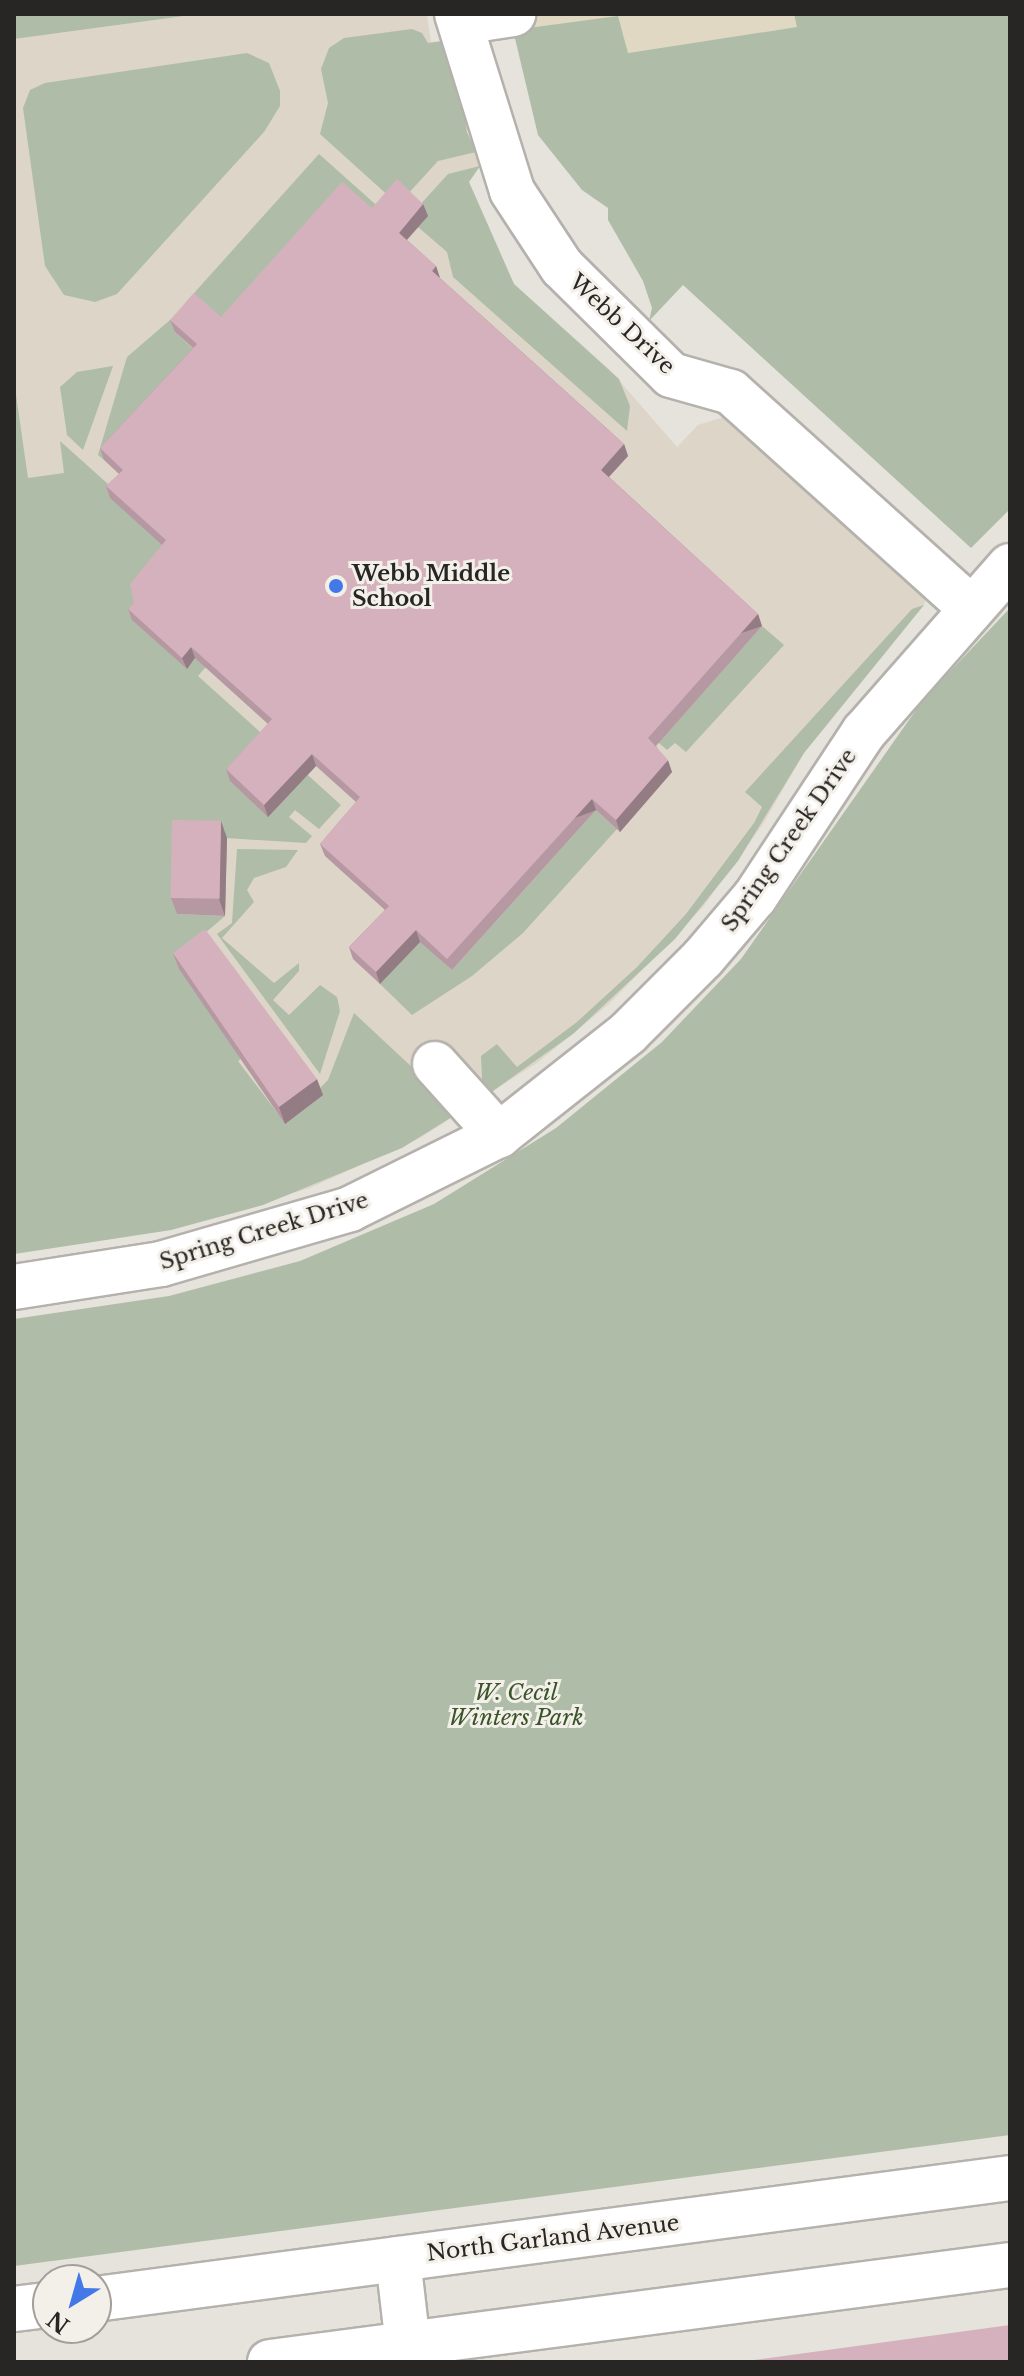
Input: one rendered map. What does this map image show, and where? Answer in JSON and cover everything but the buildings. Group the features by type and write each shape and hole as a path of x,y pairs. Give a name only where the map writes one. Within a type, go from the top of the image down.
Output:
{"street":[{"path":"459,18 513,14"},
{"name":"Webb Drive","path":"459,18 498,156 528,222 562,267 671,375 731,392 971,608"},
{"name":"Spring Creek Drive","path":"14,1287 161,1264 350,1209 499,1135 628,1033 703,958 755,897 864,732 1010,566"},
{"path":"435,1064 499,1135"},
{"name":"North Garland Avenue","path":"112,2297 1010,2178"},
{"path":"398,2259 409,2353"},
{"path":"270,2362 409,2353 1010,2265"}],"shaded area":[{"path":"199,14 427,14 431,42 452,40 467,132 480,166 469,182 514,284 610,370 677,447 698,425 734,414 927,588 925,603 804,753 763,824 703,907 609,1004 537,1063 420,1138 310,1188 171,1230 14,1254 14,39"},
{"path":"509,14 794,14 798,27 627,53 513,30"}],"green space":[{"path":"14,14 199,14 14,39"},
{"path":"794,14 1010,14 1010,509 971,548 683,285 649,321 652,308 643,281 608,220 608,208 582,190 538,135 513,30 618,16 628,53 797,27"},
{"path":"412,29 422,33 428,43 452,40 467,132 476,152 438,161 406,196 393,200 320,134 328,103 321,69 329,48 344,38"},
{"path":"247,53 269,63 280,91 280,106 264,132 117,294 95,302 64,295 45,266 23,108 30,90 45,83"},
{"path":"319,154 383,211 225,329 194,310 186,302"},
{"path":"480,166 469,182 514,284 619,379 630,406 627,431 453,277 447,252 418,227 427,216 418,207 448,174"},
{"path":"170,320 178,328 175,332 201,356 104,460 98,455 127,357"},
{"path":"113,366 83,450 67,435 60,387 77,372"},
{"path":"14,381 28,478 64,473 60,441 117,492 175,556 186,669 200,653 210,662 198,676 341,805 319,829 295,810 289,817 312,836 306,843 226,838 177,914 225,916 204,934 276,1033 238,1061 285,1123 328,1080 354,1013 460,1112 402,1148 263,1205 171,1230 14,1254"},
{"path":"924,605 804,753 738,861 675,939 573,1034 483,1098 481,1056 497,1044 517,1067 577,1022 637,967 686,914 754,823 762,807 745,792 912,609"},
{"name":"W. Cecil Winters Park","path":"1010,608 1010,2135 14,2266 14,1319 169,1296 300,1261 434,1204 556,1128 662,1042 741,959 923,700"},
{"path":"762,626 784,645 686,752 675,743 667,750 658,742"},
{"path":"596,810 617,829 523,933 472,976 412,1015 380,984 420,941 452,970"},
{"path":"237,849 298,850 286,867 254,878 247,890 254,902 222,938 274,983 299,963 299,971 273,1000 289,1015 320,985 337,997 340,1011 320,1074 217,934 232,923"}],"place":[{"name":"Webb Middle School","path":"336,586"}]}
